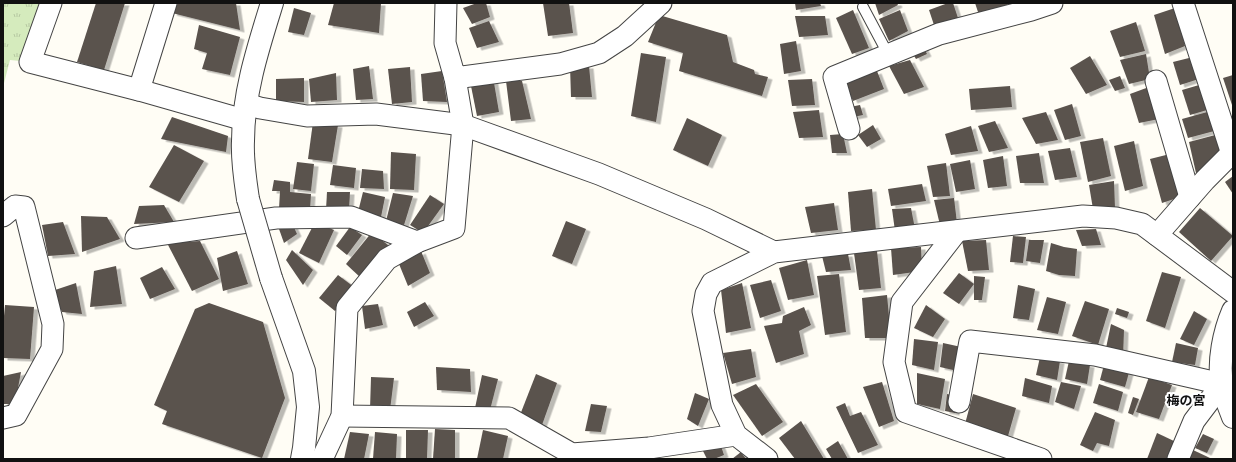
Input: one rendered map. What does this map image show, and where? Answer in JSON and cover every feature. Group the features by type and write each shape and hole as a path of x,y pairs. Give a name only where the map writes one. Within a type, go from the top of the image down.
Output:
{"street":[{"path":"51,3 30,62 140,90 245,112 260,108 307,116 376,114 463,125 599,174 706,219 774,252"},
{"path":"140,90 166,3"},
{"path":"272,3 257,52 245,112 243,141 244,169 248,199 271,278 304,371 308,407 302,459"},
{"path":"322,459 342,416 347,308 387,259 417,242 454,228 463,125 455,78 445,42 446,3"},
{"path":"455,78 560,64 599,53 625,36 661,3"},
{"path":"849,129 834,77 939,34 1052,3"},
{"path":"1157,235 1232,153 1183,3"},
{"path":"1156,81 1190,198"},
{"path":"3,216 15,206 24,207 53,324 52,349 16,414 3,418"},
{"path":"768,459 736,435 722,405 703,311 706,294 712,283 774,252 1083,216 1116,218 1142,224 1233,292"},
{"path":"136,238 276,218 351,217 417,242"},
{"path":"957,231 902,302 894,362 906,412 1041,459"},
{"path":"1233,311 1228,321 1223,343 1222,384 1233,417"},
{"path":"960,402 970,341 1095,355 1222,384"},
{"path":"1178,459 1194,421 1222,384"},
{"path":"342,416 509,418 572,454 648,454 736,435"}],"lane":[{"path":"863,7 888,54"}],"green space":[{"path":"3,3 48,3 30,62 10,60 3,87"}],"building":[{"path":"96,3 125,3 104,70 77,62"},
{"path":"178,3 236,3 240,30 172,13"},
{"path":"334,3 381,3 379,33 328,25"},
{"path":"477,3 486,3 490,17 472,24 463,8"},
{"path":"543,3 569,3 573,33 548,36"},
{"path":"795,3 820,3 821,6 796,10"},
{"path":"875,3 897,3 898,5 879,15"},
{"path":"948,3 953,3 959,21 935,28 929,10"},
{"path":"975,3 1007,3 1009,8 980,18"},
{"path":"294,8 311,13 304,35 288,32"},
{"path":"1175,8 1185,46 1165,54 1154,15"},
{"path":"853,10 869,48 852,54 836,18"},
{"path":"900,10 908,31 889,41 879,19"},
{"path":"659,15 727,35 733,62 754,70 755,74 768,77 762,96 679,71 683,53 648,42"},
{"path":"795,16 825,16 828,35 799,37"},
{"path":"489,21 499,42 477,48 469,28"},
{"path":"1136,22 1145,51 1120,57 1110,31"},
{"path":"199,25 240,37 230,75 202,69 207,53 194,49"},
{"path":"796,41 801,71 784,74 780,44"},
{"path":"923,46 927,54 916,59 911,51"},
{"path":"641,53 666,57 656,122 631,116"},
{"path":"1146,54 1150,79 1129,84 1120,60"},
{"path":"1090,56 1107,85 1086,94 1070,68"},
{"path":"1193,57 1202,78 1180,85 1173,62"},
{"path":"910,60 924,87 904,94 889,66"},
{"path":"369,66 373,99 356,100 353,69"},
{"path":"570,66 589,66 592,97 571,97"},
{"path":"410,67 412,102 392,104 388,69"},
{"path":"442,71 447,102 423,101 421,74"},
{"path":"877,71 884,89 853,101 845,83"},
{"path":"336,73 337,100 311,102 309,79"},
{"path":"1233,75 1233,108 1223,78"},
{"path":"1120,76 1125,88 1115,91 1109,80"},
{"path":"493,77 499,112 477,116 470,81"},
{"path":"304,78 304,102 276,101 276,79"},
{"path":"812,79 815,105 792,106 788,80"},
{"path":"506,81 522,81 531,119 511,121"},
{"path":"1206,83 1214,108 1190,115 1182,90"},
{"path":"1010,86 1012,107 971,110 969,89"},
{"path":"1149,87 1159,119 1139,123 1130,94"},
{"path":"1072,104 1081,136 1065,140 1054,110"},
{"path":"860,105 863,115 853,117 850,107"},
{"path":"819,110 823,137 799,138 793,112"},
{"path":"1211,111 1218,130 1188,138 1182,119"},
{"path":"1046,112 1058,140 1036,144 1022,118"},
{"path":"172,117 228,136 226,152 161,139"},
{"path":"687,118 722,135 708,166 673,150"},
{"path":"995,121 1008,148 989,152 978,126"},
{"path":"313,122 338,125 332,162 308,159"},
{"path":"873,125 881,139 867,147 858,135"},
{"path":"971,126 978,151 951,155 945,134"},
{"path":"843,134 847,153 832,153 830,135"},
{"path":"1219,134 1223,155 1210,170 1196,173 1189,142"},
{"path":"1103,138 1111,176 1088,182 1080,142"},
{"path":"1134,141 1143,186 1125,191 1114,146"},
{"path":"174,145 204,161 179,202 149,187"},
{"path":"1070,148 1077,177 1055,180 1048,151"},
{"path":"391,152 416,154 414,190 390,189"},
{"path":"1039,153 1044,183 1020,183 1016,156"},
{"path":"1170,154 1180,197 1162,203 1150,159"},
{"path":"1003,156 1007,186 988,188 983,160"},
{"path":"970,160 975,189 956,192 950,164"},
{"path":"297,162 314,164 311,191 293,189"},
{"path":"946,163 950,196 933,197 927,166"},
{"path":"333,165 356,168 354,188 330,185"},
{"path":"362,169 383,171 384,189 360,188"},
{"path":"1233,176 1233,194 1225,182"},
{"path":"274,180 290,182 290,192 311,194 310,210 279,209 280,191 272,191"},
{"path":"1114,181 1115,208 1093,209 1089,185"},
{"path":"922,184 926,201 891,206 888,189"},
{"path":"872,189 876,230 851,231 848,192"},
{"path":"327,192 350,192 349,210 326,210"},
{"path":"363,192 385,197 381,217 358,212"},
{"path":"393,193 413,196 404,225 386,221"},
{"path":"430,195 444,204 423,233 410,225"},
{"path":"954,198 957,223 940,225 934,200"},
{"path":"834,203 838,230 811,233 805,207"},
{"path":"164,205 174,222 134,224 139,206"},
{"path":"911,208 915,229 895,231 892,209"},
{"path":"1200,208 1233,236 1211,261 1179,232"},
{"path":"81,216 107,217 120,239 82,252"},
{"path":"566,221 586,229 572,264 552,256"},
{"path":"63,222 75,254 48,256 42,225"},
{"path":"315,222 334,230 319,263 299,253"},
{"path":"292,223 297,234 284,243 279,229"},
{"path":"350,227 362,235 347,255 336,246"},
{"path":"1096,229 1101,245 1082,246 1076,230"},
{"path":"372,232 389,246 362,279 346,264"},
{"path":"1013,236 1026,237 1023,263 1010,262"},
{"path":"986,240 989,270 968,271 962,241"},
{"path":"1029,240 1044,240 1040,263 1026,261"},
{"path":"200,241 219,279 192,291 167,243"},
{"path":"1051,243 1077,249 1075,276 1059,275 1046,271"},
{"path":"921,247 922,271 893,275 891,248"},
{"path":"292,250 313,270 303,285 286,260"},
{"path":"237,251 248,284 223,291 217,258"},
{"path":"421,251 430,273 408,286 399,264"},
{"path":"877,251 881,288 859,290 854,253"},
{"path":"848,254 851,270 826,272 822,256"},
{"path":"807,260 814,295 788,300 779,268"},
{"path":"116,266 122,304 90,307 94,271"},
{"path":"162,267 175,289 150,299 140,278"},
{"path":"1162,272 1181,277 1165,328 1146,321"},
{"path":"959,273 974,284 959,304 943,293"},
{"path":"839,274 846,332 825,335 817,276"},
{"path":"338,275 354,287 335,311 319,298"},
{"path":"974,276 985,277 982,300 974,300"},
{"path":"771,280 781,311 760,318 750,285"},
{"path":"76,283 82,314 62,312 52,291"},
{"path":"742,283 751,328 726,333 721,290"},
{"path":"1018,285 1035,289 1029,320 1013,318"},
{"path":"887,295 891,338 865,338 862,298"},
{"path":"1047,297 1066,302 1058,334 1037,330"},
{"path":"1085,301 1109,309 1098,345 1072,336"},
{"path":"425,302 434,316 414,327 407,312"},
{"path":"209,303 263,322 285,398 262,458 162,424 167,411 154,405 195,309"},
{"path":"378,304 383,325 365,329 362,306"},
{"path":"5,305 34,307 30,359 3,358"},
{"path":"926,305 945,319 933,337 914,328"},
{"path":"804,307 811,325 799,331 804,354 776,363 764,326 782,323 783,316"},
{"path":"1117,308 1129,312 1127,318 1115,314"},
{"path":"1194,311 1207,319 1194,345 1180,339"},
{"path":"1111,324 1124,330 1123,358 1105,353"},
{"path":"914,339 938,342 934,370 912,365"},
{"path":"943,343 966,348 962,372 940,367"},
{"path":"1176,343 1198,348 1195,365 1172,362"},
{"path":"751,349 756,377 732,384 723,353"},
{"path":"1040,357 1060,361 1057,380 1036,375"},
{"path":"1069,361 1090,365 1087,384 1065,379"},
{"path":"1105,361 1130,369 1125,387 1100,380"},
{"path":"436,367 470,369 471,392 437,390"},
{"path":"21,372 15,404 3,404 3,376"},
{"path":"917,373 945,379 940,409 917,404"},
{"path":"536,374 557,383 542,425 520,415"},
{"path":"482,375 498,379 490,410 475,408"},
{"path":"371,377 394,378 390,410 370,409"},
{"path":"1149,377 1172,385 1159,419 1136,412"},
{"path":"1025,378 1052,386 1049,403 1022,396"},
{"path":"882,382 894,421 879,427 863,387"},
{"path":"1061,382 1081,386 1074,409 1055,402"},
{"path":"756,384 783,422 762,436 733,395"},
{"path":"1099,384 1123,392 1118,411 1093,403"},
{"path":"695,393 709,399 698,426 687,419"},
{"path":"947,394 956,396 955,413 945,411"},
{"path":"973,394 1016,408 1008,436 965,424"},
{"path":"1133,397 1139,399 1133,415 1128,413"},
{"path":"845,403 850,416 861,412 878,445 858,453 836,407"},
{"path":"591,404 607,406 601,432 585,431"},
{"path":"1095,412 1115,420 1109,446 1097,443 1093,451 1080,445"},
{"path":"801,421 824,459 795,459 779,438"},
{"path":"435,429 455,430 455,459 433,459"},
{"path":"406,430 428,430 427,459 406,459"},
{"path":"483,430 508,436 503,459 477,459"},
{"path":"350,432 369,434 364,459 344,459"},
{"path":"375,432 397,434 396,459 373,459"},
{"path":"1157,433 1178,443 1171,459 1147,459"},
{"path":"1203,434 1214,439 1207,453 1195,448"},
{"path":"838,441 848,459 832,459 826,449"},
{"path":"720,443 724,455 714,459 707,459 702,449"},
{"path":"1193,450 1212,459 1190,459"},
{"path":"741,452 746,459 732,459"}],"district":[{"name":"梅の宮","path":"1186,400"}]}
